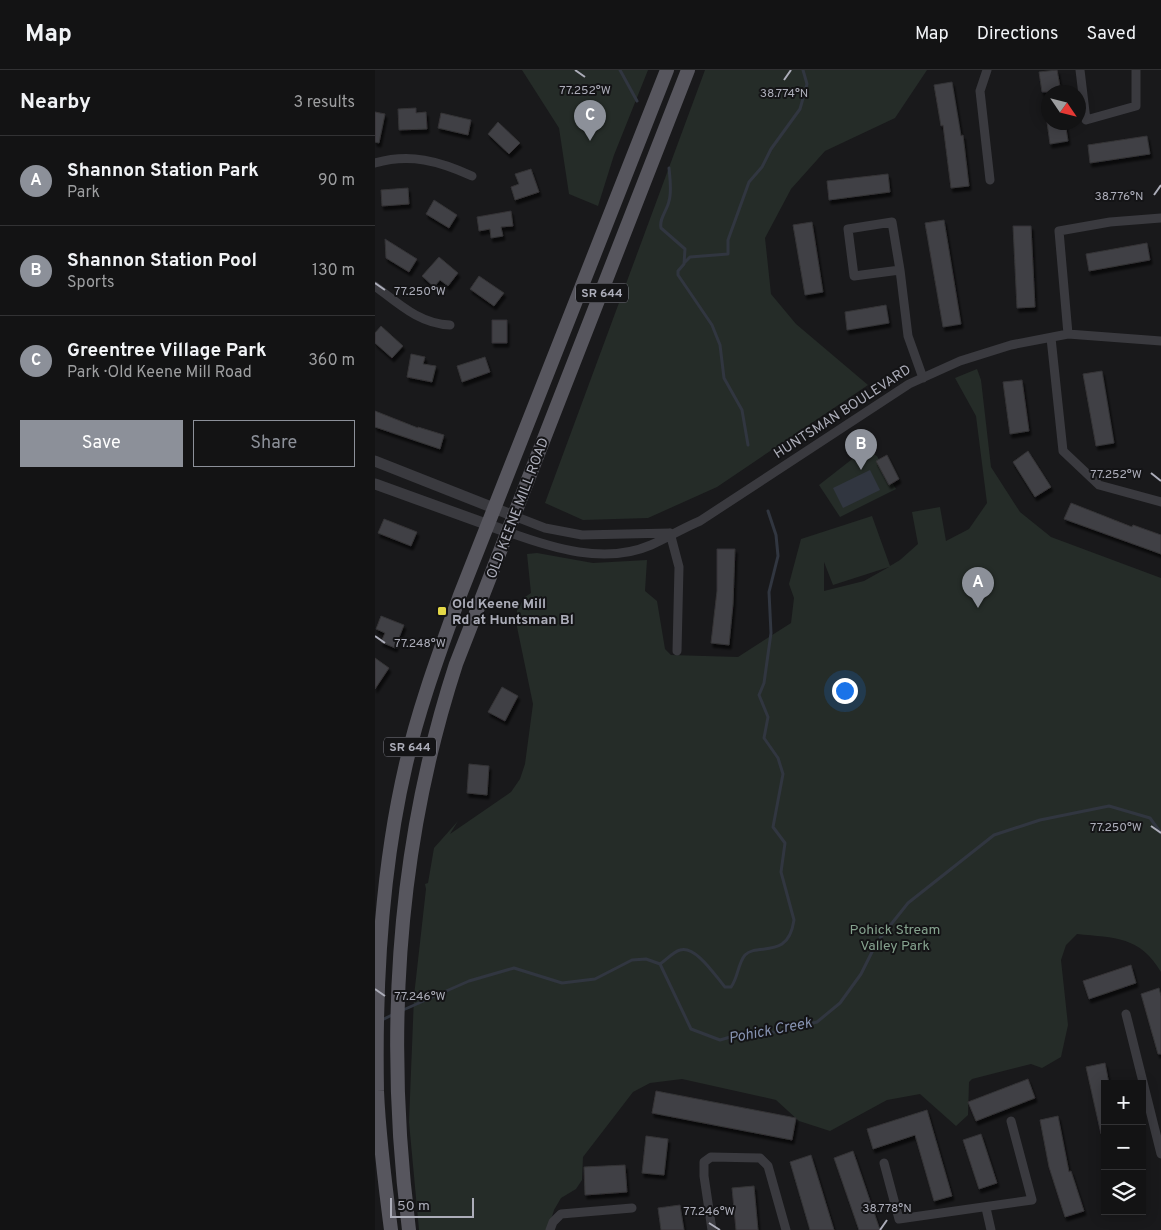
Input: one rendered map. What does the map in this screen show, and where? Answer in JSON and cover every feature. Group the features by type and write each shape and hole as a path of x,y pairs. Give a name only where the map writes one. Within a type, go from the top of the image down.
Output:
{"main road":[{"name":"OLD KEENE MILL ROAD","path":"391,1230 379,1127 376,1060 378,980 381,920 387,870 405,765 430,681 487,524 667,70"},
{"name":"OLD KEENE MILL ROAD","path":"409,1230 399,1139 396,1056 398,976 404,893 422,786 431,746 456,664 688,70"}],"street":[{"path":"987,70 980,91 990,180"},
{"path":"1080,70 1087,120 1136,106 1136,70"},
{"path":"375,163 398,158 420,158 438,162 472,176"},
{"path":"1068,334 1059,230 1109,222 1161,218"},
{"path":"900,270 854,276 848,228 892,222 900,270 908,336 923,378"},
{"path":"375,286 421,318 435,324 450,325"},
{"name":"HUNTSMAN BOULEVARD","path":"375,484 562,550 603,553 631,552 651,545 670,533 700,521 858,417 923,378 984,352 1068,334 1161,341"},
{"path":"1051,338 1063,451 1099,485 1161,502"},
{"name":"HUNTSMAN BOULEVARD","path":"375,462 545,528 582,535 670,533"},
{"path":"670,533 679,567 677,651"},
{"path":"1126,1014 1161,1154"},
{"path":"884,1163 899,1220 1032,1200 1011,1122"},
{"path":"712,1230 704,1176 705,1162 711,1157 760,1158 768,1166 786,1230"},
{"path":"550,1230 553,1222 561,1214 632,1208"},
{"path":"986,1208 991,1230"}],"green space":[{"path":"522,70 648,70 614,155 598,206 569,194 559,128"},
{"path":"705,70 927,70 895,118 825,151 791,189 765,238 771,294 796,324 868,385 717,487 648,518 583,520 545,503"},
{"name":"Pohick Stream Valley Park","path":"977,369 981,380 991,467 1020,512 1051,537 1161,578 1161,972 1153,960 1135,945 1115,938 1077,934 1066,945 1061,960 1068,1025 1061,1057 1042,1068 1031,1064 972,1079 969,1082 968,1115 956,1126 920,1094 887,1100 830,1131 799,1121 776,1100 682,1079 650,1083 633,1092 583,1157 582,1180 576,1189 561,1198 554,1210 548,1230 419,1230 409,1122 414,996 425,884 428,883 434,848 458,821 450,834 511,792 520,779 525,764 533,704 517,627 517,610 525,597 531,593 527,554 537,553 593,563 647,560 645,591 657,601 665,649 671,655 738,657 791,623 794,598 789,584 801,539 872,516 890,566 918,544 912,512 940,507 946,541 969,529 987,503 976,416 955,378","holes":["824,562 833,585 889,567 864,581 824,591"]},
{"path":"865,449 877,456 896,489 840,517 819,485"}],"shaded area":[{"path":"870,470 880,490 843,508 833,488"}],"building":[{"path":"1057,70 1060,85 1041,85 1039,72"},
{"path":"952,82 961,136 963,135 969,186 951,188 943,125 941,126 934,85"},
{"path":"416,108 416,113 426,112 427,129 399,130 398,109"},
{"path":"375,112 385,114 379,143 375,142"},
{"path":"441,113 471,120 468,135 438,128"},
{"path":"498,122 520,143 509,154 488,134"},
{"path":"1048,130 1066,130 1068,141 1050,144"},
{"path":"1147,136 1150,154 1090,163 1088,145"},
{"path":"531,169 539,192 515,200 511,187 519,184 515,174"},
{"path":"888,174 890,192 829,200 827,181"},
{"path":"408,188 409,204 382,206 381,190"},
{"path":"434,200 457,215 449,228 426,214"},
{"path":"511,211 513,226 501,227 503,236 491,238 490,229 479,231 477,217"},
{"path":"944,220 961,324 943,327 925,223"},
{"path":"812,222 823,292 805,295 793,225"},
{"path":"1013,226 1031,226 1035,307 1017,308"},
{"path":"385,239 417,259 409,272 386,258"},
{"path":"1147,243 1150,260 1089,271 1086,254"},
{"path":"439,257 458,273 448,286 440,280 434,287 422,276"},
{"path":"479,276 504,293 494,306 470,289"},
{"path":"886,305 889,323 847,330 845,312"},
{"path":"492,320 507,320 507,343 492,343"},
{"path":"381,326 403,346 392,358 375,343 375,333"},
{"path":"411,354 425,357 423,364 436,366 432,382 407,377"},
{"path":"485,357 490,372 462,382 457,366"},
{"path":"1102,371 1114,443 1096,446 1083,374"},
{"path":"1022,380 1029,431 1010,434 1003,382"},
{"path":"375,411 418,428 444,435 440,449 375,427"},
{"path":"1028,451 1051,487 1035,497 1013,462"},
{"path":"887,455 899,479 889,485 876,461"},
{"path":"1071,503 1132,527 1133,525 1161,535 1161,554 1064,519"},
{"path":"384,519 417,532 411,546 378,533"},
{"path":"717,549 735,549 729,645 711,643 717,591"},
{"path":"381,616 404,625 395,648 381,642 385,633 376,629"},
{"path":"375,658 389,668 375,689"},
{"path":"502,687 518,696 505,721 488,712"},
{"path":"469,764 489,766 487,795 467,793"},
{"path":"1131,965 1136,983 1089,999 1083,981"},
{"path":"1159,988 1161,996 1161,1054 1158,1054 1141,994"},
{"path":"1105,1063 1108,1080 1101,1080 1101,1134 1086,1067"},
{"path":"1028,1079 1035,1098 976,1121 968,1102"},
{"path":"656,1091 796,1118 792,1140 652,1113"},
{"path":"927,1110 952,1196 934,1201 915,1135 873,1149 867,1129"},
{"path":"1058,1116 1069,1172 1071,1171 1084,1211 1065,1217 1049,1167 1040,1120"},
{"path":"981,1134 997,1183 979,1189 963,1140"},
{"path":"646,1136 668,1139 664,1175 642,1173"},
{"path":"853,1151 880,1230 859,1230 834,1158"},
{"path":"811,1155 834,1230 810,1230 790,1162"},
{"path":"625,1165 627,1192 585,1195 584,1167"},
{"path":"754,1186 758,1230 736,1230 732,1188"},
{"path":"680,1205 684,1230 661,1230 658,1208"}],"waterway":[{"path":"620,70 637,101"},
{"path":"685,262 690,257 728,254 728,240 749,182 762,167 771,149 800,109 807,84 803,70"},
{"path":"669,168 670,197 661,221 661,228 685,249 684,264 678,271 678,275 712,325 720,345 724,378 742,410 748,445"},
{"path":"660,964 677,951 686,950 693,952 725,987 731,987 745,955 751,951 779,946 786,941 791,933 794,920 781,872 785,843 773,827 783,774 778,758 764,738 768,717 759,695 764,683 771,633 769,592 778,556 776,535 768,511"},
{"name":"Pohick Creek","path":"403,1010 469,981 514,968 562,983 595,979 632,960 646,959 660,964 691,1029 720,1040 744,1033 777,1032 817,1022 840,1003 861,974 877,942 908,903 994,835 1040,820 1109,806 1150,818 1161,833"},
{"name":"Pohick Creek","path":"380,1021 392,1015"}],"place":[{"name":"Greentree Village Park","path":"590,141"},
{"name":"Shannon Station Pool","path":"861,470"},
{"name":"Shannon Station Park","path":"978,608"},
{"name":"Old Keene Mill Rd at Huntsman Bl","path":"442,611"}]}
